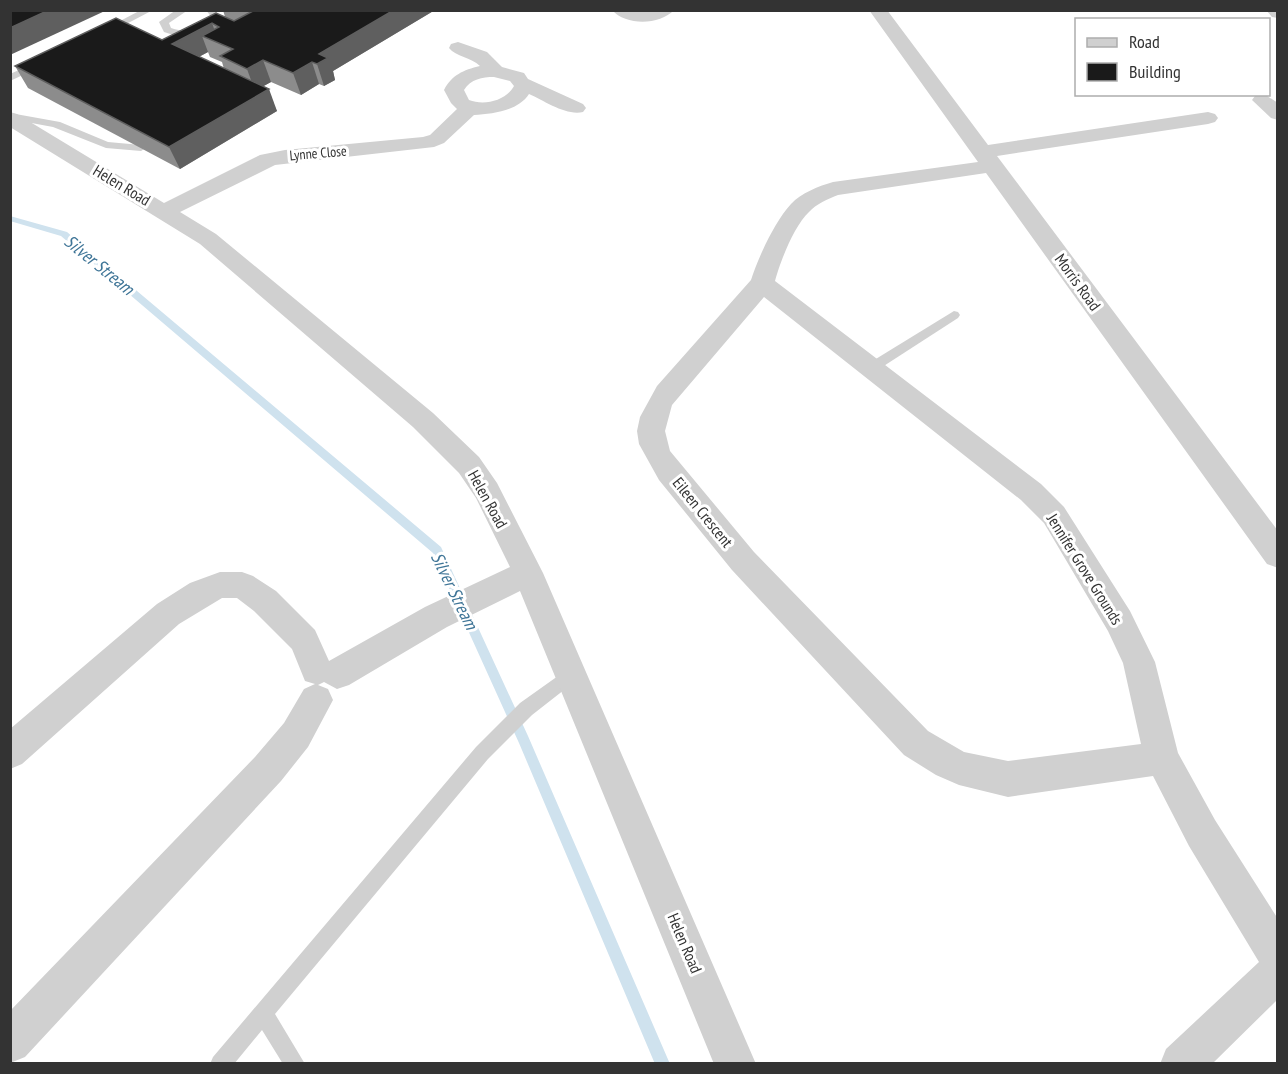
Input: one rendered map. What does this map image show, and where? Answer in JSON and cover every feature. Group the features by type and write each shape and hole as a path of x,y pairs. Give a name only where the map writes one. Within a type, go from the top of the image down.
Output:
{"street":[{"path":"621,10 641,17 665,10"},
{"name":"Morris Road","path":"878,10 1278,555"},
{"path":"458,48 480,56 495,71"},
{"path":"522,83 523,90 518,98 496,108 470,107 454,95 456,85 476,73 495,71 515,76 522,83 576,108"},
{"name":"Lynne Close","path":"165,211 268,160 285,156 427,143 437,139 470,107"},
{"name":"Helen Road","path":"10,117 165,211 208,240 423,420 469,465 487,491 528,573 735,1064"},
{"name":"Eileen Crescent","path":"1162,758 1008,779 987,777 961,770 940,760 916,743 720,537 658,454 652,437 654,413 666,393 762,283 770,256 789,222 799,208 818,195 833,189 1208,118"},
{"name":"Jennifer Grove Grounds","path":"762,283 1031,492 1054,515 1119,621 1139,662 1162,758 1202,833 1278,956"},
{"path":"10,1042 268,769 296,735 323,681 436,617 528,573"},
{"path":"10,752 168,614 201,593 220,585 242,585 265,601 304,640 323,681"},
{"path":"1181,1064 1278,971"}],"lane":[{"path":"96,36 149,10"},
{"path":"161,10 173,15"},
{"path":"166,30 164,22 184,10"},
{"path":"157,35 166,30 188,34 205,30 216,22 217,18 210,10"},
{"path":"10,78 42,62"},
{"path":"10,117 56,124 106,145 141,148"},
{"path":"871,368 954,315"},
{"path":"220,1064 482,753 525,709 572,674"},
{"path":"263,1013 295,1064"}],"building":[{"path":"10,10 49,10 10,28"},
{"path":"252,10 394,10 319,54 328,58 317,64 312,62 293,73 263,60 247,69 220,56 233,49 202,36 219,27 212,23 172,44 269,89 169,147 15,66 116,18 162,40 216,13 234,21"}],"waterway":[{"name":"Silver Stream","path":"10,218 64,234 437,550 524,740 663,1064"}]}
